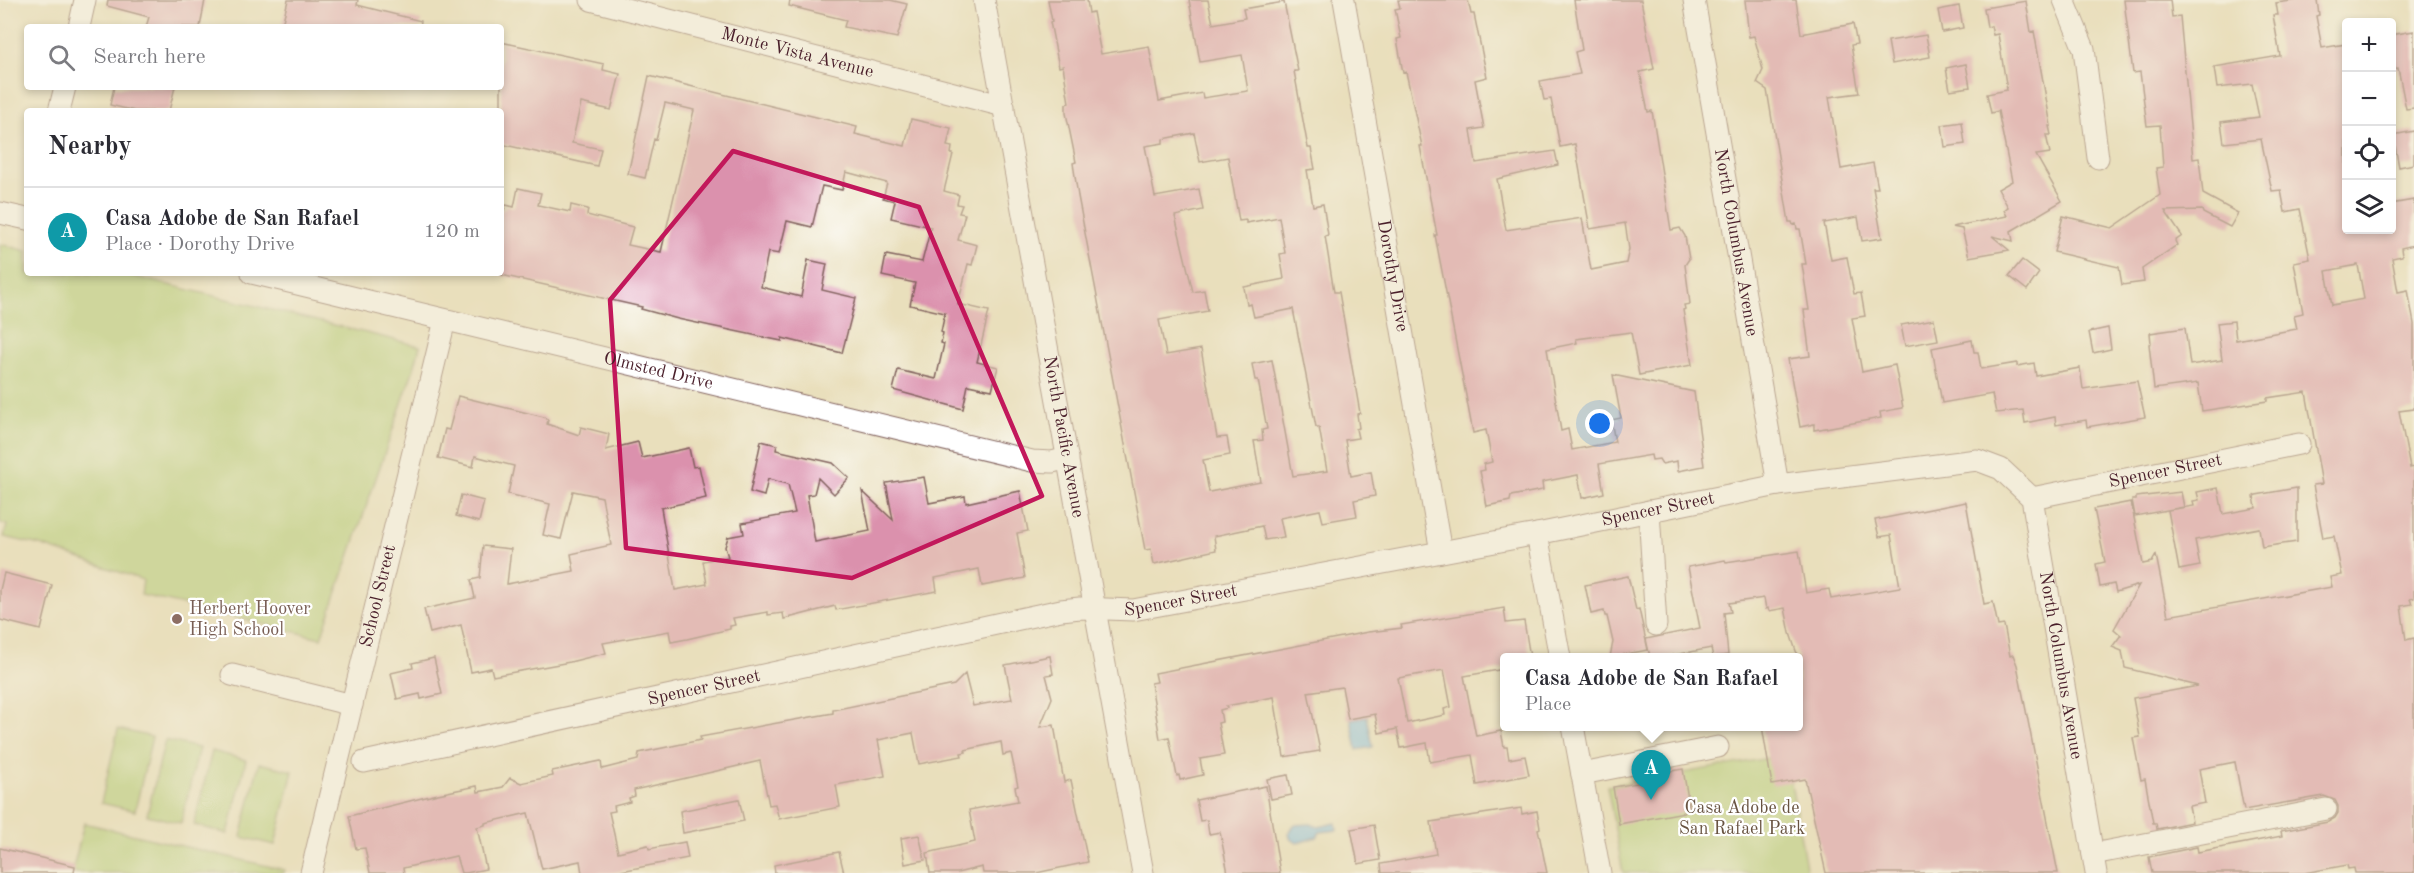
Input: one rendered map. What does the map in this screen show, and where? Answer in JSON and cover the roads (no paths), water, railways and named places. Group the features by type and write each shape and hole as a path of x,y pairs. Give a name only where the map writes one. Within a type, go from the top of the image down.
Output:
{"street":[{"path":"80,24 85,0"},
{"name":"Monte Vista Avenue","path":"591,0 1004,106"},
{"name":"North Pacific Avenue","path":"984,0 1143,873"},
{"name":"Dorothy Drive","path":"1344,0 1441,552"},
{"name":"North Columbus Avenue","path":"1694,0 1778,485"},
{"path":"2064,0 2084,49 2098,158"},
{"path":"60,108 63,90"},
{"path":"0,213 24,218"},
{"name":"Olmsted Drive","path":"264,276 1032,461 1052,462 1068,458"},
{"name":"School Street","path":"311,873 445,320"},
{"name":"Spencer Street","path":"364,762 1050,612 1080,608 1133,610 1537,534 1778,485 1977,460 2001,470 2032,498 2299,444"},
{"name":"North Columbus Avenue","path":"2032,498 2095,864"},
{"path":"1649,511 1656,625"},
{"path":"1537,534 1559,653"},
{"path":"232,675 352,705"},
{"path":"1574,731 1600,873"},
{"path":"1582,774 1718,747"},
{"path":"2095,864 2326,809"}],"water":[{"path":"1367,716 1373,747 1357,750 1351,719"},
{"path":"1336,823 1337,830 1320,832 1317,837 1297,843 1290,838 1289,833 1294,825 1311,824 1319,827"}],"place":[{"name":"Herbert Hoover High School","path":"177,619"},
{"name":"Casa Adobe de San Rafael","path":"1651,800"}],"park label":[{"name":"Casa Adobe de San Rafael Park","path":"1742,818"}]}
